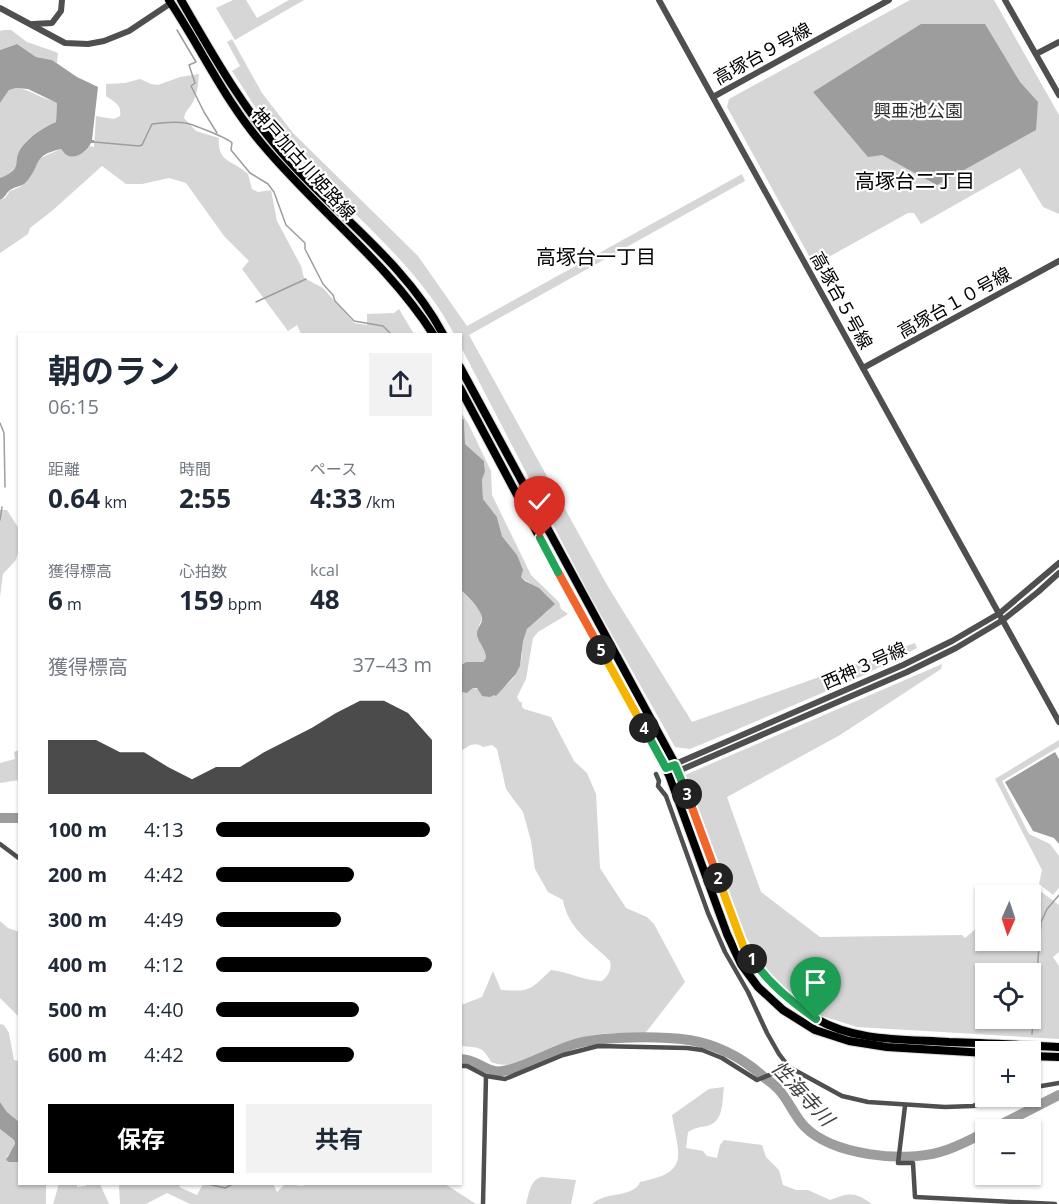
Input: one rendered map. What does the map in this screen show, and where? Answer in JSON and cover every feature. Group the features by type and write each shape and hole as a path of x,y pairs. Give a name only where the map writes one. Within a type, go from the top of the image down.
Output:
{"main road":[{"name":"神戸加古川姫路線","path":"181,0 257,123 292,164 403,277 442,333"},
{"name":"神戸加古川姫路線","path":"170,2 232,105 263,146 403,292 432,333"},
{"path":"462,371 677,768 744,948 762,973 790,1000 816,1019 846,1031 888,1038 1059,1047"},
{"path":"462,392 668,772 727,934 741,964 758,987 783,1010 815,1030 849,1041 887,1047 975,1052"},
{"path":"1041,1056 1059,1057"}],"street":[{"path":"53,36 52,23 61,12 62,0"},
{"name":"高塚台５号線","path":"659,0 1059,722"},
{"name":"高塚台９号線","path":"713,97 889,0"},
{"path":"1005,0 1059,95"},
{"path":"0,8 65,43 88,44 104,41 129,31 170,2"},
{"path":"33,24 52,23"},
{"path":"1036,54 1059,42"},
{"name":"高塚台１０号線","path":"863,368 1059,261"},
{"name":"西神３号線","path":"1001,617 1059,563"},
{"name":"西神３号線","path":"668,772 907,672 956,648 1038,592 1059,573"},
{"path":"659,781 668,772"},
{"path":"656,774 659,781 658,786 666,796 708,913 725,952 748,992 766,1033 778,1054 789,1066 842,1096 868,1102 905,1106 975,1105"},
{"path":"0,844 18,858"},
{"path":"462,1066 467,1066 486,1076 505,1079 563,1055 598,1046 618,1046 702,1050 722,1058 758,1080 789,1066"},
{"path":"483,1204 486,1076"},
{"path":"1041,1086 1059,1083"},
{"path":"905,1106 898,1163 913,1163 915,1197 1055,1204"}],"green space":[{"path":"233,0 246,0 257,18 289,0 304,0 235,40 216,8"},
{"name":"興亜池公園","path":"910,0 994,0 1059,115 1059,214 1043,207 1020,168 921,224 914,213 908,213 814,265 727,107 729,99"},
{"path":"11,30 27,42 58,53 57,63 36,57 17,44 0,50 0,31"},
{"path":"232,39 262,93 293,133 418,256 467,326 742,174 745,181 469,335 607,585 692,722 915,643 917,648 862,676 690,749 675,747 589,594 462,349 462,333 453,333 437,305 416,278 294,153 255,108 232,71 240,66 227,42"},
{"path":"199,74 195,97 184,118 196,131 219,138 223,157 248,174 252,189 258,192 271,190 277,221 301,266 304,278 323,288 354,323 367,325 367,314 394,313 399,309 413,333 301,333 297,325 288,331 242,269 249,261 224,236 186,183 169,178 142,184 126,184 102,166 30,228 28,234 0,253 0,200 5,198 10,191 20,187 31,176 40,158 61,149 65,152 84,152 90,146 94,147 96,116 114,119 120,116 119,106 106,96 106,84 140,79 158,85 180,77"},
{"path":"16,88 57,103 56,122 41,129 28,139 18,153 15,168 0,178 0,103 9,90"},
{"path":"462,414 491,471 492,495 531,575 568,614 538,632 533,638 526,679 517,697 524,709 551,717 574,761 587,773 596,794 600,868 626,908 647,917 654,924 685,982 643,1034 611,1033 586,1037 560,1044 526,1060 509,1065 491,1062 479,1048 462,1046 462,1005 482,997 493,971 501,990 519,991 534,986 551,970 602,981 609,972 610,961 575,927 563,900 548,892 535,869 531,841 523,812 506,789 497,749 492,745 483,747 474,744 462,750 462,692 467,693 473,688 479,689 481,695 495,691 512,680 522,658 525,633 532,623 548,611 531,584 521,577 517,555 502,536 497,517 483,499 484,461 465,444"},
{"path":"0,510 7,510 18,527 18,553 16,560 3,574 0,597"},
{"path":"462,591 480,610 482,620 479,625 486,658 483,662 466,662 462,664"},
{"path":"942,664 941,669 840,735 727,797 761,892 820,937 962,935 965,938 975,930 975,951 1041,951 1041,892 1059,905 1059,952 1053,957 1059,966 1059,1039 857,1027 819,1015 788,992 763,966 743,932 685,775"},
{"path":"1059,740 1059,747 1002,781 1029,834 1050,844 1059,856 1059,888 1053,895 1039,884 1042,870 995,779"},
{"path":"18,750 18,780 0,783 0,763 15,759 14,752"},
{"path":"0,921 8,928 18,932 18,1016 0,998"},
{"path":"0,1024 4,1025 9,1033 14,1060 18,1061 18,1121 0,1102"},
{"path":"724,1087 721,1111 717,1120 713,1124 688,1132 686,1148 703,1151 707,1156 717,1158 720,1145 724,1140 762,1145 766,1157 779,1170 783,1185 796,1190 808,1190 830,1200 851,1194 856,1195 872,1204 592,1204 605,1197 626,1193 637,1187 640,1182 656,1178 674,1167 678,1152 672,1115 709,1089"},
{"path":"0,1129 14,1140 15,1147 7,1156 13,1162 18,1162 18,1185 46,1185 46,1204 0,1204"},
{"path":"542,1177 576,1180 571,1204 526,1204 532,1184"},
{"path":"59,1185 77,1185 77,1187 100,1185 109,1204 53,1204"},
{"path":"180,1185 179,1187 197,1195 202,1185 274,1185 277,1192 284,1185 447,1185 476,1204 190,1204 167,1193 146,1204 120,1204 119,1186"}],"shaded area":[{"path":"921,24 985,24 1020,82 1038,102 1036,130 937,185 882,155 868,157 813,92"},
{"path":"17,44 36,57 52,60 77,77 98,87 92,140 94,143 91,143 79,155 72,157 61,149 45,155 38,161 32,175 25,183 10,190 0,200 0,178 15,168 21,148 37,133 56,122 57,103 28,89 9,90 0,103 0,50"},
{"path":"462,418 465,444 484,461 483,499 497,517 502,536 517,555 523,570 521,577 539,588 555,604 527,629 520,666 516,674 496,696 482,696 477,688 467,693 462,692 462,664 466,662 483,662 486,658 477,635 482,617 462,591"},
{"path":"1055,752 1059,759 1059,844 1054,838 1033,831 1005,782"},
{"path":"0,1102 18,1121 18,1162 6,1160 15,1144 14,1140 0,1129"}],"waterway":[{"path":"177,30 196,62 189,65 195,83 191,86 217,133"},
{"path":"94,142 139,146 142,145 152,124 173,122 195,126 229,141 232,143 231,150 250,173 268,184 274,192 286,225 305,243 305,249 323,284 333,295 335,301 354,321 383,326 390,333"},
{"path":"256,302 306,279"},
{"path":"0,423 4,433 5,487"},
{"path":"0,520 2,507"},
{"name":"性海寺川","path":"0,818 18,818"},
{"path":"1032,1034 1041,922 1047,909 1059,895"},
{"name":"性海寺川","path":"462,1059 492,1070 503,1071 587,1041 632,1038 689,1040 730,1053 748,1064 777,1088 805,1127 817,1137 850,1150 907,1157 940,1152 975,1137"},
{"name":"性海寺川","path":"1012,1119 1059,1095"},
{"path":"212,1185 225,1188 231,1185"}],"district":[{"name":"高塚台二丁目","path":"915,180"},
{"name":"高塚台一丁目","path":"596,256"}],"route":[{"path":"540,538 666,768 675,765 679,771 744,948 762,973 790,1000 816,1019"}]}
